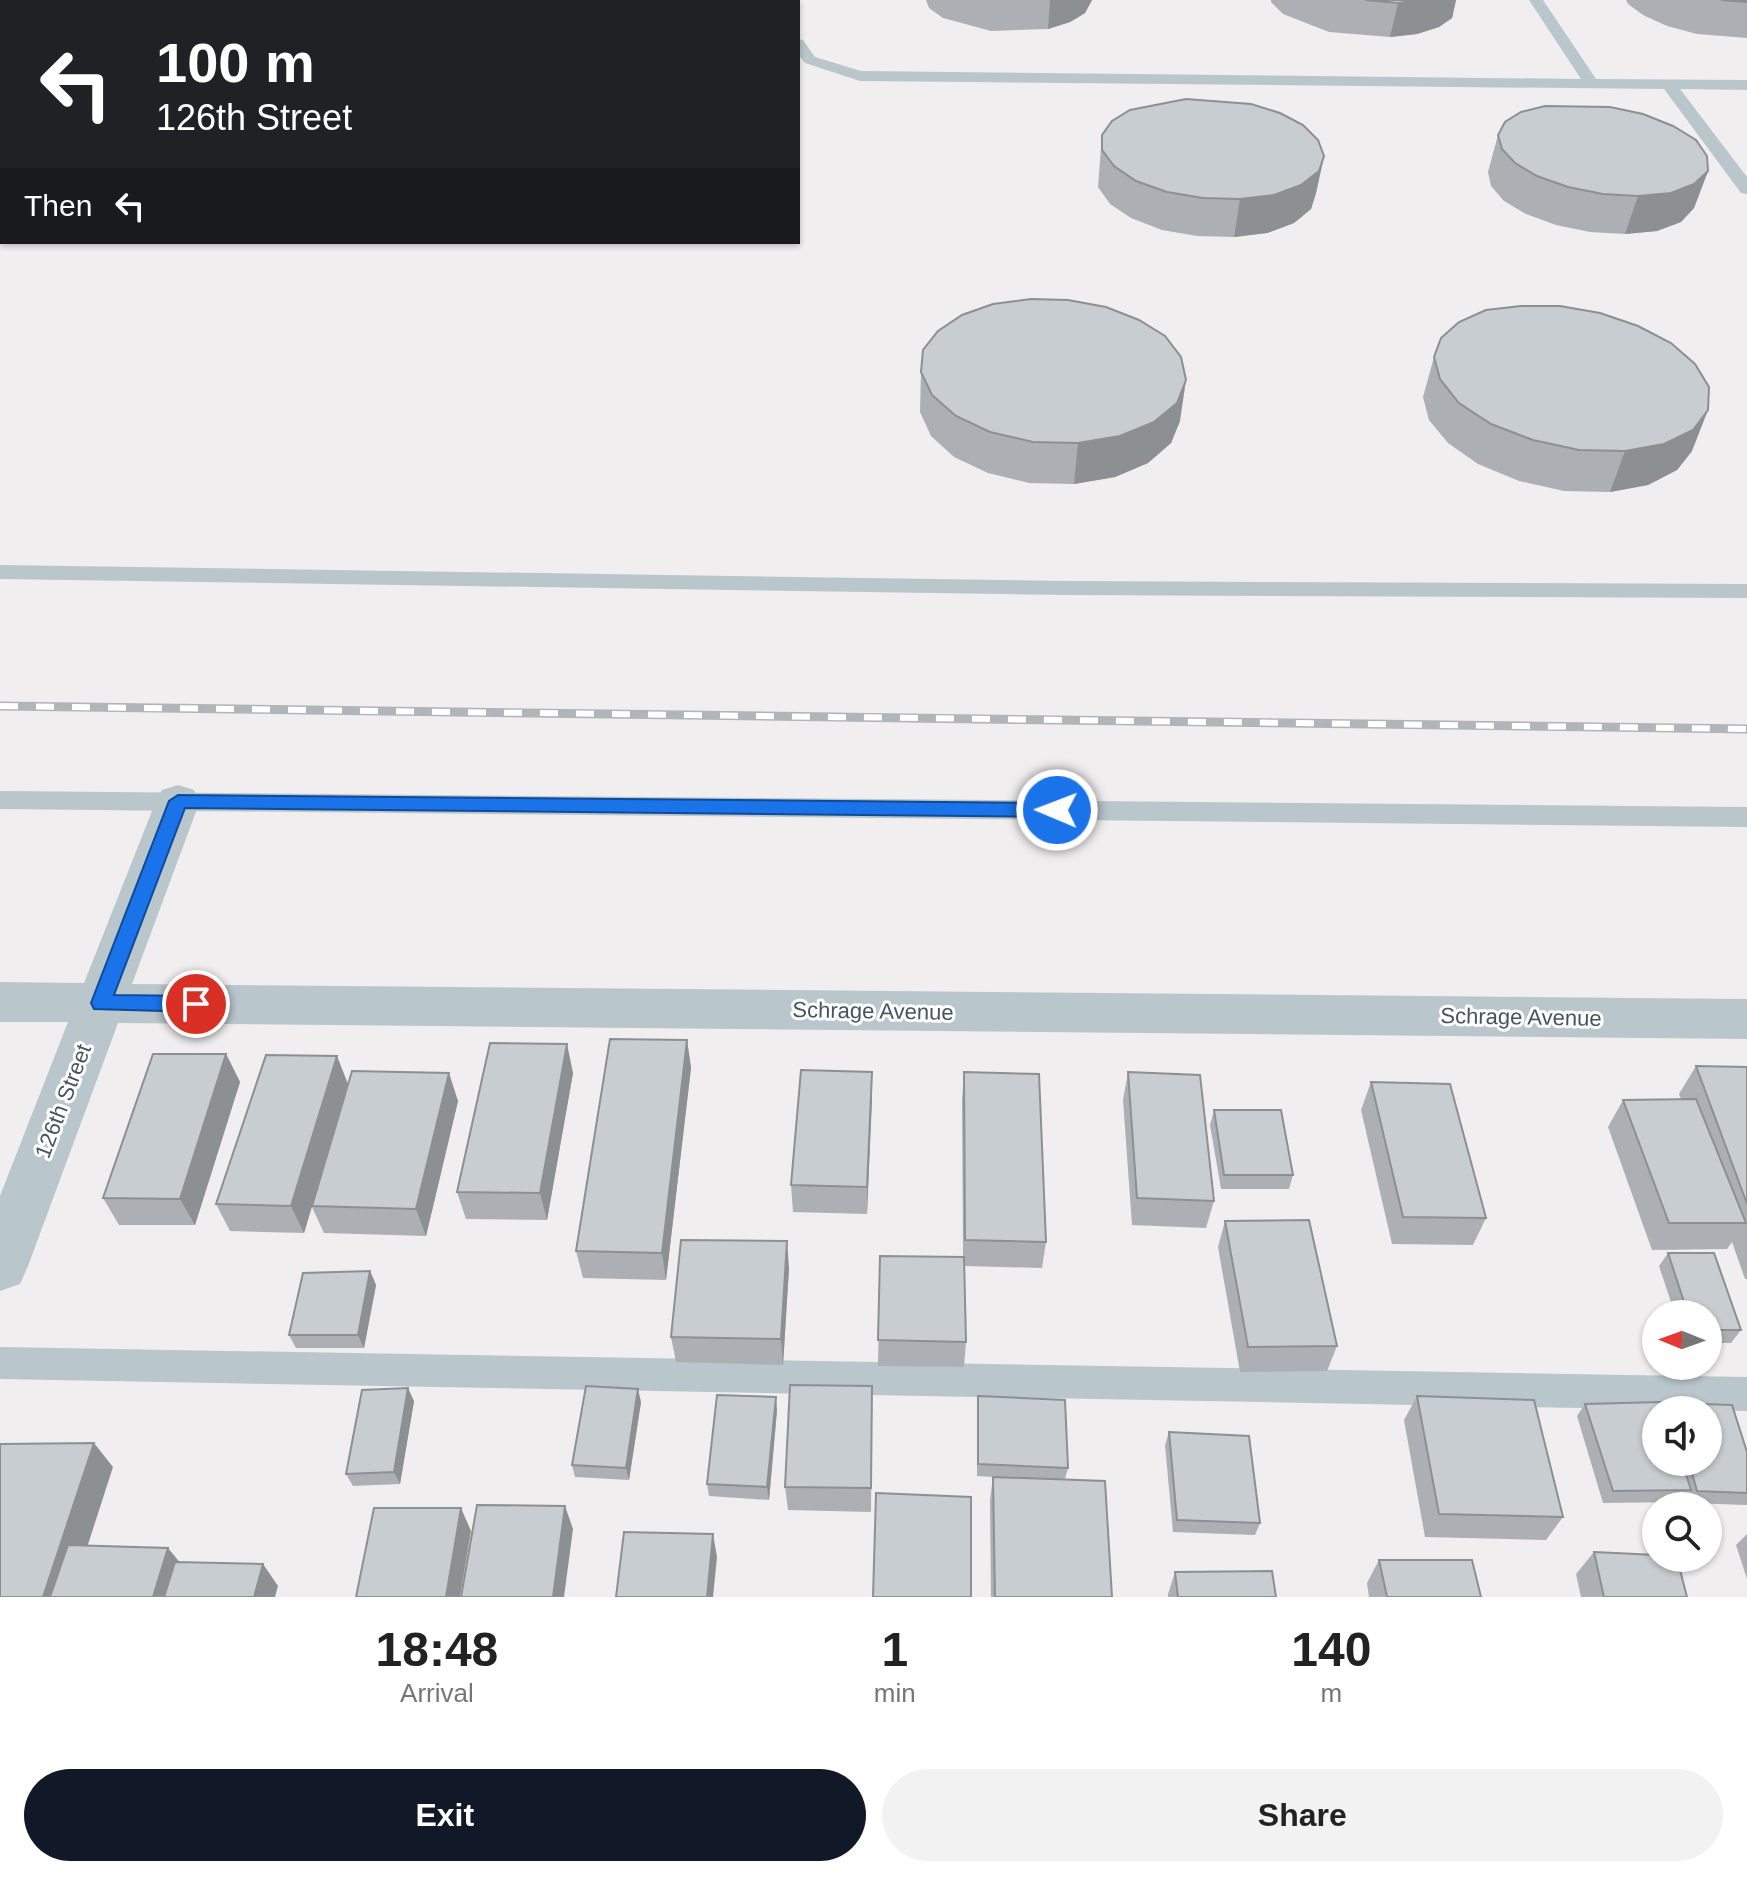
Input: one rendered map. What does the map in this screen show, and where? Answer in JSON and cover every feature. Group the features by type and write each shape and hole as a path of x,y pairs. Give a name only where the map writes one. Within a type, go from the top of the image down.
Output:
{"street":[{"name":"126th Street","path":"0,1266 178,801"},
{"name":"Schrage Avenue","path":"0,1002 1747,1019"}],"lane":[{"path":"1536,0 1592,84"},
{"path":"800,46 810,60 860,76 1747,85"},
{"path":"1669,85 1747,189"},
{"path":"0,572 1070,588 1747,591"},
{"path":"0,800 1747,817"},
{"path":"0,1363 1747,1394"}],"building":[{"path":"1365,0 1421,0 1398,3"},
{"path":"1186,99 1251,104 1280,113 1303,125 1318,140 1324,156 1319,171 1301,185 1274,195 1240,199 1203,198 1167,192 1136,181 1114,166 1102,150 1102,135 1112,121 1130,110"},
{"path":"1545,106 1610,107 1643,114 1673,126 1696,140 1707,156 1708,171 1694,184 1671,193 1638,196 1603,194 1568,187 1537,176 1515,163 1502,149 1498,135 1505,122 1521,112"},
{"path":"1031,299 1068,300 1106,307 1139,320 1165,336 1181,357 1186,380 1177,403 1154,422 1120,436 1078,443 1033,442 990,432 956,416 932,395 921,372 923,350 938,331 962,315 993,304"},
{"path":"1560,306 1600,313 1638,326 1671,343 1695,364 1709,387 1708,410 1693,430 1664,444 1625,451 1579,450 1533,440 1491,424 1459,403 1440,379 1434,357 1441,338 1459,322 1486,310"},
{"path":"610,1039 687,1040 662,1253 576,1251"},
{"path":"490,1043 567,1044 540,1193 457,1192"},
{"path":"153,1054 226,1054 180,1199 103,1198"},
{"path":"266,1055 337,1056 291,1206 216,1204"},
{"path":"1696,1066 1747,1067 1747,1204"},
{"path":"801,1070 872,1072 867,1187 791,1185"},
{"path":"352,1071 449,1073 416,1209 312,1206"},
{"path":"964,1072 1039,1074 1046,1242 965,1240"},
{"path":"1128,1072 1200,1075 1214,1201 1137,1198"},
{"path":"1371,1082 1450,1084 1486,1218 1403,1217"},
{"path":"1696,1099 1746,1223 1669,1223 1623,1100"},
{"path":"1214,1110 1281,1110 1293,1175 1224,1175"},
{"path":"1309,1220 1337,1346 1248,1347 1225,1221"},
{"path":"681,1240 787,1241 781,1339 671,1337"},
{"path":"1668,1253 1714,1253 1741,1330 1722,1330 1722,1300 1683,1300"},
{"path":"880,1256 964,1257 966,1342 878,1340"},
{"path":"370,1271 358,1335 289,1335 303,1273"},
{"path":"790,1385 872,1386 871,1488 785,1487"},
{"path":"586,1386 638,1389 626,1468 572,1465"},
{"path":"408,1388 394,1472 346,1474 362,1390"},
{"path":"717,1395 776,1397 767,1487 707,1484"},
{"path":"978,1396 1065,1400 1068,1468 978,1464"},
{"path":"1417,1396 1534,1400 1563,1517 1439,1514"},
{"path":"1642,1402 1642,1476 1686,1476 1691,1490 1613,1491 1585,1404"},
{"path":"1722,1405 1732,1405 1747,1452 1747,1493 1697,1491 1693,1476 1722,1476"},
{"path":"1169,1432 1249,1436 1260,1523 1177,1520"},
{"path":"94,1443 43,1597 0,1597 0,1444"},
{"path":"993,1477 1105,1481 1112,1597 995,1597"},
{"path":"876,1493 971,1497 971,1597 873,1597"},
{"path":"477,1505 565,1506 553,1597 461,1597"},
{"path":"374,1508 461,1508 446,1597 356,1597"},
{"path":"624,1532 713,1534 707,1597 616,1597"},
{"path":"68,1545 168,1548 153,1597 50,1597"},
{"path":"1594,1552 1642,1554 1642,1572 1681,1572 1687,1597 1604,1597"},
{"path":"1379,1560 1472,1560 1481,1597 1387,1597"},
{"path":"175,1562 263,1564 254,1597 164,1597"},
{"path":"1272,1571 1276,1597 1178,1597 1175,1572"}],"railway":[{"path":"0,706 1747,729"}],"route":[{"path":"196,1004 101,1003 178,801 1057,810"}]}
